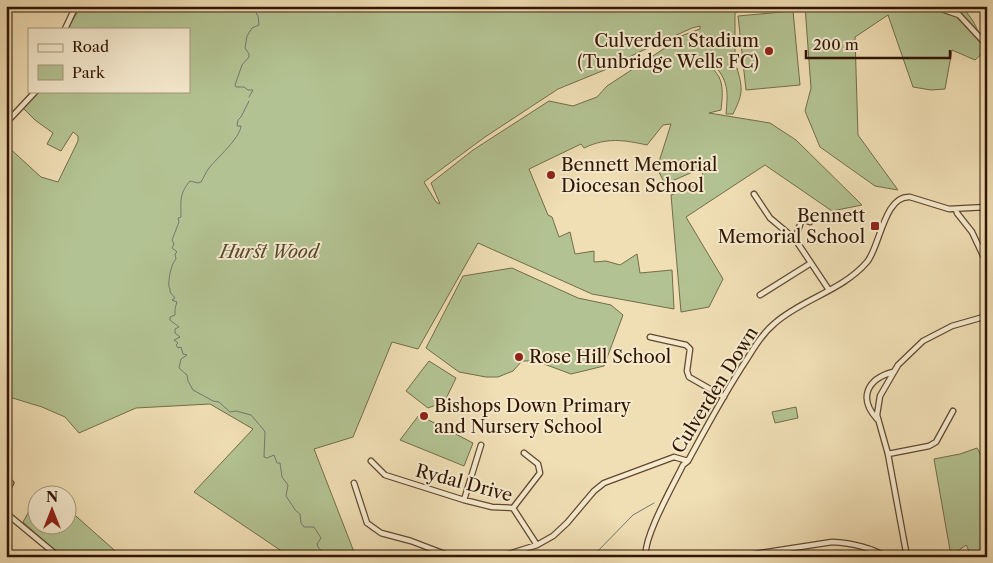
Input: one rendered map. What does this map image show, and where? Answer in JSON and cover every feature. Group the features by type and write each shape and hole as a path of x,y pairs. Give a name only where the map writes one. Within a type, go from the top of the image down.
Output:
{"street":[{"path":"66,28 78,6"},
{"path":"933,6 959,15 984,42 987,52"},
{"path":"6,123 35,92"},
{"path":"754,194 770,218 795,239 829,290"},
{"name":"Culverden Down","path":"646,557 645,550 651,531 683,465 688,461 739,370 768,329 783,316 850,278 868,261 882,224 899,199 910,197 937,206 956,209 987,207"},
{"path":"956,209 972,232 987,264"},
{"path":"795,239 802,219 810,222"},
{"path":"760,295 810,263"},
{"path":"907,557 888,454 878,420 877,410 880,396 893,372 912,350 937,332 961,322 987,316"},
{"path":"650,337 686,345 690,349 687,371 689,377 724,397"},
{"path":"878,420 867,405 867,391 870,386 885,374 893,372"},
{"path":"888,454 922,448 936,442 953,411"},
{"path":"464,500 481,445"},
{"path":"513,508 540,473 538,464 524,454"},
{"path":"498,557 537,545 553,536 594,491 604,483 674,457 688,461"},
{"name":"Rydal Drive","path":"371,461 385,475 464,500 492,507 513,508 537,545"},
{"path":"354,482 367,523 381,533 411,541 453,557"},
{"path":"6,492 11,483"},
{"path":"6,513 59,557"},
{"path":"735,557 832,542 864,547 887,557"}],"green space":[{"name":"Hurst Wood","path":"83,6 754,6 735,13 735,55 728,65 737,68 740,81 741,91 736,107 733,114 726,114 726,87 722,75 712,63 721,81 722,98 721,110 709,113 770,123 796,140 862,205 832,211 765,165 686,217 723,279 709,307 681,312 671,195 703,182 702,168 665,184 657,168 671,124 663,125 647,145 616,140 600,142 584,148 581,144 529,169 548,215 552,217 559,237 570,232 575,254 594,251 594,262 606,261 620,265 637,254 640,273 672,270 674,309 592,294 478,243 418,349 392,342 353,437 314,449 356,557 283,557 280,550 194,492 253,429 210,404 136,408 79,433 65,417 42,407 6,396 6,145 41,177 58,182 78,141 78,136 73,132 61,151 47,144 53,133 35,120 23,108 37,92 190,92 190,28 69,28","holes":["700,26 700,29 673,39 665,48 607,86 597,97 573,106 549,101 473,150 431,183 440,204 436,202 424,182 485,137 558,89 607,69 637,53"]},
{"path":"805,6 962,6 973,21 987,49 975,60 952,50 945,89 931,90 913,87 888,15 855,37 858,135 898,190 875,186 820,147 805,111 811,88"},
{"name":"Culverden Stadium (Tunbridge Wells FC)","path":"793,11 800,85 746,90 738,16"},
{"name":"Rose Hill School","path":"512,268 578,298 611,305 623,315 604,366 571,374 536,361 522,361 513,371 498,377 486,377 459,372 426,348 463,276"},
{"path":"429,361 456,378 442,407 436,405 428,408 406,391"},
{"path":"796,407 798,418 775,423 772,412"},
{"path":"419,415 473,443 464,466 400,440"},
{"path":"977,448 987,466 987,557 972,557 966,545 951,556 934,459 960,454"},
{"path":"28,513 28,526 23,522"},
{"path":"78,518 122,557 62,557 39,536 78,536"}],"waterway":[{"path":"249,97 253,90 236,87 235,85 242,65 249,57 245,48 247,36 252,28 259,25 258,16 252,6"},
{"path":"249,101 238,120 237,126 241,126 237,136 209,168 201,182 190,181 182,194 181,217 178,218 179,222 172,240 174,244 172,248 177,252 170,272 169,287 170,292 175,298 172,300 177,302 175,315 170,317 170,320 179,327 175,329 175,333 180,337 174,340 178,343 176,345 178,348 181,347 183,354 187,355 181,359 179,368 187,375 193,390 213,401 219,402 230,412 236,411 251,415 263,429 265,432 264,457 267,458 274,455 277,463 280,463 282,477 288,485 286,496 300,514 301,523 304,527 314,527 321,538 317,544 318,547 327,557"},
{"path":"592,557 633,515 654,503"}],"place":[{"name":"Culverden Stadium (Tunbridge Wells FC)","path":"769,51"},
{"name":"Bennett Memorial Diocesan School","path":"551,175"},
{"name":"Bennett Memorial School","path":"875,226"},
{"name":"Rose Hill School","path":"519,357"},
{"name":"Bishops Down Primary and Nursery School","path":"424,416"}]}
